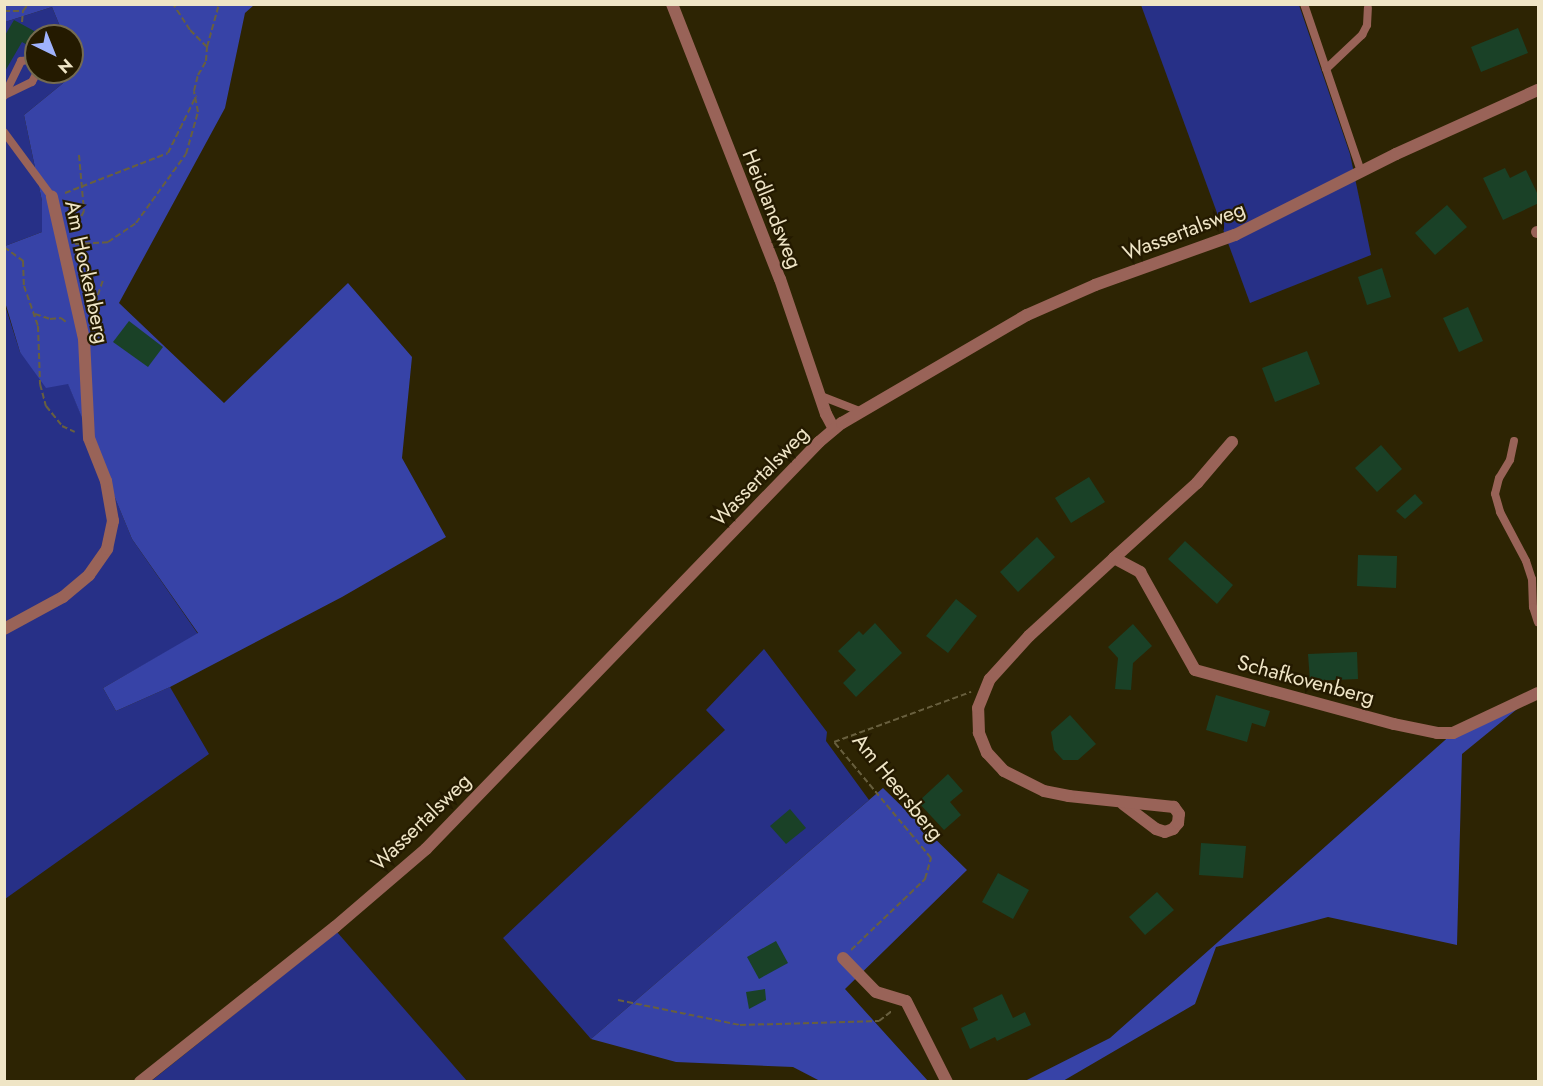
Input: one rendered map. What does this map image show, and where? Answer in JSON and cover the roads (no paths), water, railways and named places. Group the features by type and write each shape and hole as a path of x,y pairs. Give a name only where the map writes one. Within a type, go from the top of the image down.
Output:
{"street":[{"name":"Heidlandsweg","path":"672,4 780,279 834,429"},
{"name":"Wassertalsweg","path":"141,1082 335,927 426,849 834,429 1027,315 1095,285 1235,235 1361,171 1539,90"},
{"name":"Am Hockenberg","path":"4,629 63,597 89,575 107,549 113,521 112,504 89,438 84,341 52,197"},
{"path":"1123,804 1044,790 1004,771 987,753 979,734 978,708 990,679 1029,636 1197,483 1232,442"},
{"name":"Schafkovenberg","path":"1114,558 1140,572 1195,669 1394,724 1437,733 1453,733 1539,693"},
{"path":"843,958 876,992 906,1001 947,1082"}],"lane":[{"path":"1304,4 1361,171"},
{"path":"1326,69 1362,35 1367,25 1368,8"},
{"path":"5,95 21,61 24,61"},
{"path":"5,95 28,84"},
{"name":"Am Hockenberg","path":"4,132 52,197"},
{"path":"821,396 862,412"},
{"path":"1514,441 1510,460 1499,478 1495,494 1500,512 1526,561 1532,579 1533,607 1539,622"}]}
